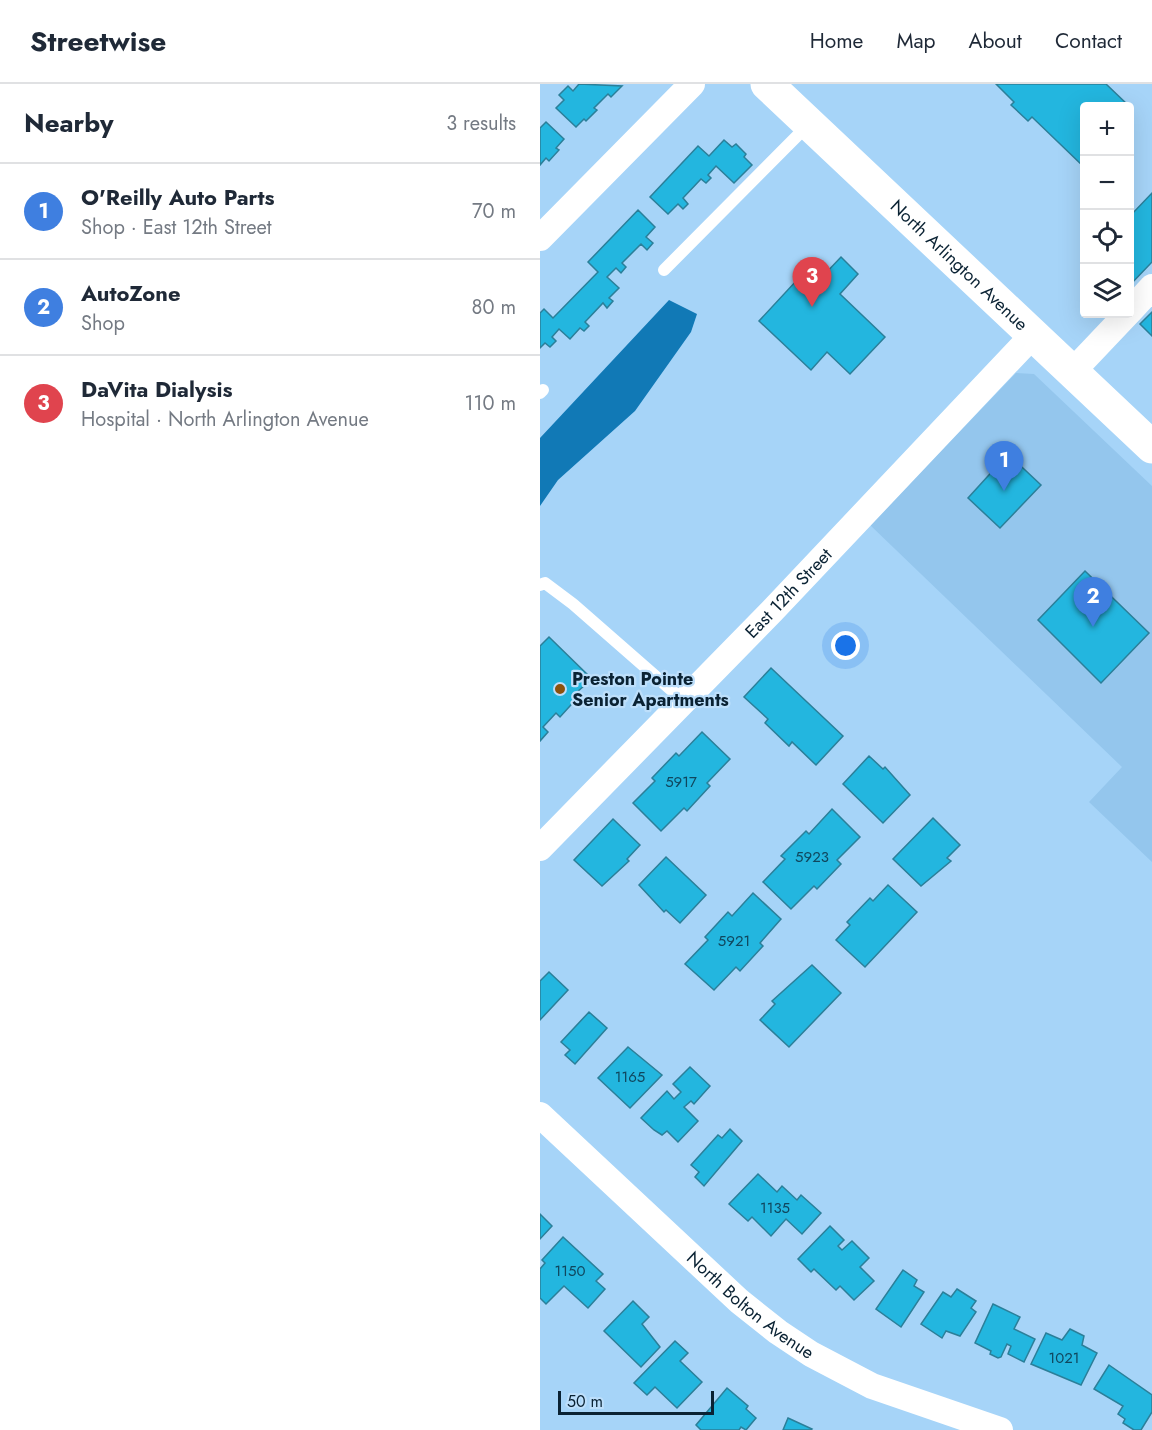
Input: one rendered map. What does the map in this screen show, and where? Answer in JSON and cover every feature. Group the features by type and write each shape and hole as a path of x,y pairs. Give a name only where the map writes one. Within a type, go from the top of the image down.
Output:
{"main road":[{"name":"North Arlington Avenue","path":"767,84 1152,447"}],"street":[{"path":"540,238 692,84"},
{"path":"1134,306 1152,287"},
{"path":"1072,372 1122,318"},
{"name":"East 12th Street","path":"540,848 685,702 1033,335"},
{"name":"North Bolton Avenue","path":"540,1115 739,1301 794,1343 873,1386 1000,1430"}],"lane":[{"path":"663,270 809,124"},
{"path":"540,585 545,583 573,604 685,702"}],"shaded area":[{"path":"669,300 697,314 691,332 635,411 558,480 540,506 540,438"},
{"path":"1016,373 1034,374 1152,486 1152,862 1089,802 1122,767 870,525"}],"building":[{"path":"579,84 622,86 611,97 608,94 594,108 597,110 576,127 556,108 564,100 559,95 568,86 573,91"},
{"path":"996,84 1106,84 1125,102 1080,102 1080,163 1032,117 1028,121 1011,105 1014,102"},
{"path":"546,122 564,139 556,148 559,150 549,161 546,158 540,165 540,128"},
{"path":"724,140 732,147 736,144 746,154 744,157 752,165 734,183 716,166 708,175 711,178 706,183 701,179 683,198 688,204 683,209 678,204 668,214 650,197 698,146 709,156"},
{"path":"1152,193 1152,262 1134,281 1134,264 1134,212"},
{"path":"638,210 655,227 646,237 653,243 647,250 641,244 622,263 626,267 621,273 616,268 607,277 619,288 609,298 613,301 607,308 603,303 585,322 589,326 584,331 580,328 570,339 559,329 552,337 556,341 550,347 545,343 540,348 540,313 544,309 553,318 598,272 588,262"},
{"path":"841,257 858,274 840,294 885,337 850,374 827,352 811,370 759,321 810,266 822,277"},
{"path":"1152,312 1152,336 1140,324"},
{"path":"1008,454 1041,485 1000,528 968,498"},
{"path":"1085,571 1149,633 1101,683 1038,620"},
{"name":"Preston Pointe Senior Apartments","path":"549,637 592,679 577,692 580,695 560,717 556,713 543,727 548,732 540,741 540,646"},
{"path":"771,668 843,736 816,765 792,742 789,746 765,723 768,719 744,697"},
{"path":"702,732 730,759 707,783 710,786 687,811 684,808 661,831 633,803 655,781 652,778 676,753 679,756"},
{"path":"869,756 883,769 885,767 910,795 883,823 843,784"},
{"path":"832,809 860,837 837,860 841,864 817,889 814,886 791,909 763,882 785,859 781,856 806,831 809,834"},
{"path":"933,818 960,845 947,858 951,861 921,886 893,859"},
{"path":"613,819 640,845 627,859 629,861 602,886 574,860"},
{"path":"666,857 706,895 680,923 666,910 664,912 639,885"},
{"path":"888,885 917,912 865,967 836,940 850,925 847,922 870,898 873,901"},
{"path":"753,893 781,919 760,943 763,946 740,971 736,967 714,990 685,964 708,940 705,937 728,912 732,916"},
{"path":"812,965 841,993 789,1047 760,1020 775,1004 772,1001"},
{"path":"549,972 568,990 540,1020 540,981"},
{"path":"589,1012 607,1028 575,1064 565,1055 570,1050 561,1042"},
{"path":"628,1047 662,1075 630,1108 598,1078"},
{"path":"690,1067 710,1086 694,1104 691,1101 684,1107 698,1121 678,1142 667,1131 662,1135 641,1118 667,1091 674,1099 681,1092 673,1084"},
{"path":"730,1129 742,1141 704,1186 695,1177 699,1172 691,1165 718,1135 722,1138"},
{"path":"758,1174 777,1192 782,1186 797,1200 801,1195 821,1213 802,1234 786,1219 771,1236 752,1217 748,1221 729,1204"},
{"path":"540,1214 552,1226 540,1239"},
{"path":"830,1226 844,1240 838,1246 842,1250 852,1241 869,1258 860,1267 874,1281 854,1300 840,1286 836,1290 814,1269 811,1272 798,1259"},
{"path":"563,1237 603,1274 596,1281 605,1289 588,1308 564,1286 546,1304 540,1298 540,1269 545,1263 542,1260"},
{"path":"903,1270 917,1280 914,1286 924,1292 901,1327 876,1309"},
{"path":"957,1289 976,1301 971,1308 976,1312 960,1336 946,1331 942,1338 921,1324 943,1292 951,1297"},
{"path":"633,1301 649,1317 642,1324 660,1347 641,1367 604,1331"},
{"path":"993,1304 1020,1317 1014,1329 1035,1339 1024,1362 1008,1354 1011,1346 1007,1344 1001,1357 998,1358 990,1354 991,1351 975,1343"},
{"path":"1070,1329 1084,1336 1082,1345 1097,1353 1081,1385 1031,1364 1046,1333 1062,1340"},
{"path":"675,1341 688,1353 680,1361 702,1382 677,1408 655,1387 647,1395 634,1383"},
{"path":"1109,1365 1152,1395 1152,1412 1141,1430 1134,1430 1123,1423 1125,1419 1118,1414 1123,1406 1094,1389"},
{"path":"727,1388 748,1406 746,1409 756,1418 746,1430 741,1427 739,1430 701,1430 696,1425"},
{"path":"788,1418 812,1429 783,1430"}],"place":[{"name":"DaVita Dialysis","path":"812,307"},
{"name":"O'Reilly Auto Parts","path":"1004,491"},
{"name":"AutoZone","path":"1093,627"},
{"name":"Preston Pointe Senior Apartments","path":"560,689"}]}
